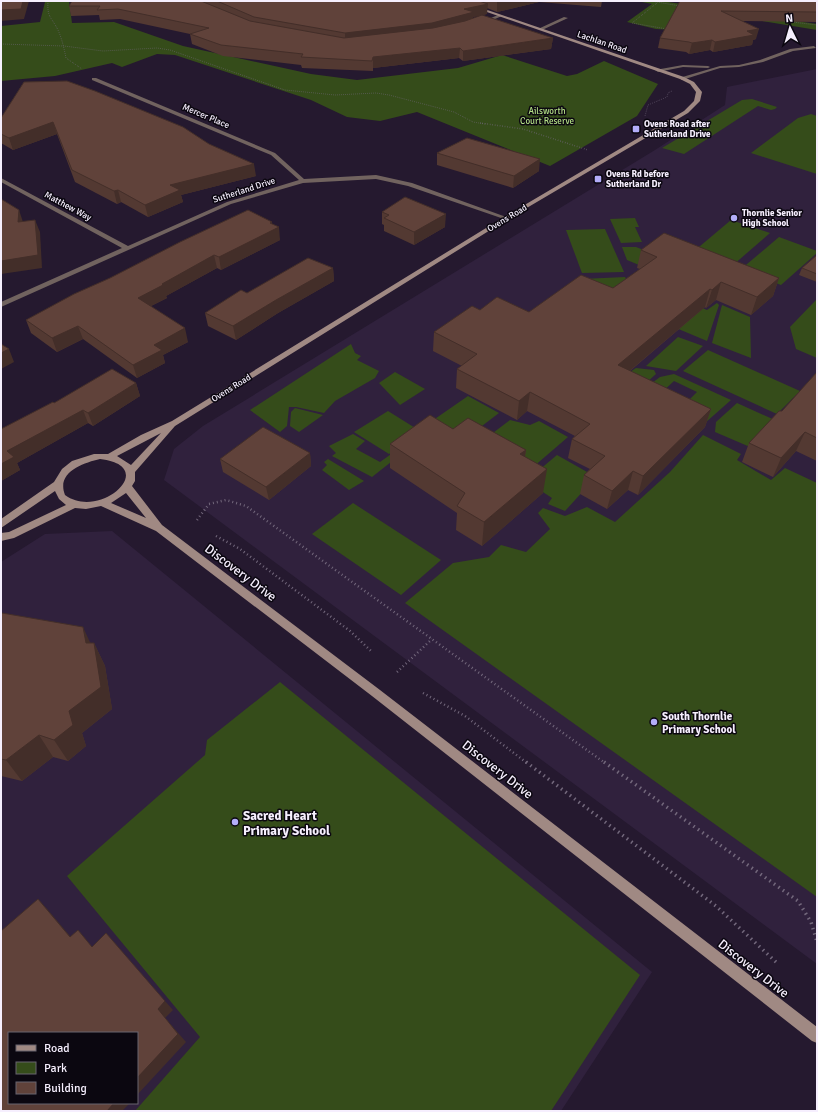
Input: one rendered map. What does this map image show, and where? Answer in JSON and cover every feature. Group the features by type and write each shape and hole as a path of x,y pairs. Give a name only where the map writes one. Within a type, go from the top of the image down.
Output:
{"street":[{"name":"Lachlan Road","path":"456,1 682,78"},
{"path":"477,24 500,16"},
{"path":"540,29 566,18"},
{"path":"682,78 720,67 739,66 762,61 792,50 814,47"},
{"name":"Lachlan Road","path":"658,70 683,66 720,67"},
{"name":"Ovens Road","path":"1,524 58,484 61,476 68,468 77,462 88,458 111,456 144,437 175,423 506,218 686,112 697,101 698,92 692,83 682,78"},
{"name":"Mercer Place","path":"94,79 273,154 303,181"},
{"name":"Sutherland Drive","path":"1,305 229,203 303,181 337,178 383,178 410,184 506,218"},
{"name":"Matthew Way","path":"1,180 127,248"},
{"name":"Ovens Road","path":"127,487 131,479 131,470 175,423"},
{"path":"111,456 120,459 127,464 131,470"},
{"path":"58,484 62,496 75,504"},
{"path":"1,537 11,534 75,504 93,505 103,503 116,496 127,487"},
{"name":"Discovery Drive","path":"127,487 159,528"},
{"name":"Discovery Drive","path":"103,503 159,528 371,689 817,1036"}],"path":[{"path":"48,1 47,12 58,30 64,46 66,58 94,79"},
{"path":"651,1 682,6"},
{"path":"659,2 632,23 669,29"},
{"path":"780,21 817,26"},
{"path":"1,44 64,46 103,51 157,48 170,50 285,90 335,95 376,93 389,95 454,112 473,122 523,129 594,153"},
{"path":"641,119 646,116 648,105 666,97 668,93 675,90"},
{"path":"196,520 209,504 226,500 246,506 798,901 811,922 817,942"},
{"path":"216,536 240,549 350,631 372,652"},
{"path":"397,672 432,638"},
{"path":"423,692 465,716 716,906 777,962"}],"shaded area":[{"name":"South Thornlie Primary School","path":"817,69 817,964 164,480 174,449 203,426 655,150 725,105 727,87"},
{"name":"Sacred Heart Primary School","path":"112,531 652,972 561,1111 1,1111 1,562 45,534"}],"green space":[{"name":"Ailsworth Court Reserve","path":"69,1 72,23 114,22 183,46 311,74 357,80 458,68 502,55 567,76 577,74 604,61 658,84 637,116 550,166 417,112 380,121 347,117 311,100 175,55 157,54 122,67 112,63 55,76 1,81 1,26 40,22 45,2"},
{"path":"637,1 661,1 817,24 817,30 731,16 674,30 656,29 627,22 652,4"},
{"path":"752,99 777,107 771,110 758,106 684,154 662,148 742,100"},
{"path":"811,114 817,116 817,174 751,153 798,118"},
{"path":"635,218 639,227 635,227 642,242 621,243 610,219"},
{"path":"731,220 770,233 732,266 693,252"},
{"path":"605,229 624,272 582,273 566,230"},
{"path":"779,237 817,251 817,253 781,285 740,270"},
{"path":"622,247 636,247 654,254 639,265 627,260"},
{"path":"625,277 626,279 602,296 582,279"},
{"path":"660,290 707,310 717,303 719,305 707,341 607,299"},
{"path":"817,299 817,358 796,349 790,327"},
{"path":"722,305 750,317 751,358 712,343"},
{"path":"678,337 703,346 676,371 646,366"},
{"path":"351,344 355,353 361,356 357,360 379,371 375,378 335,401 324,413 289,407 287,426 280,432 250,410"},
{"path":"708,350 800,391 777,414 683,371"},
{"path":"636,368 654,370 656,374 637,391 621,378"},
{"path":"395,372 425,389 400,405 379,383"},
{"path":"674,374 731,400 705,423 681,408 697,392 674,381 660,394 644,389 660,377"},
{"path":"468,396 499,413 461,442 429,423"},
{"path":"737,403 777,421 750,447 715,432 716,422"},
{"path":"295,408 323,415 299,432 290,426 291,412"},
{"path":"388,411 420,431 389,454 354,432"},
{"path":"510,420 530,425 539,421 568,437 525,474 477,445"},
{"path":"422,432 424,436 372,477 332,456 336,453 329,446 353,434 365,441 356,449 380,462"},
{"path":"703,435 741,454 737,460 771,480 785,468 817,483 817,897 405,603 453,563 489,557 501,545 526,552 550,529 538,513 543,508 565,516 587,507 615,522 670,472"},
{"path":"557,455 596,477 565,511 548,504 552,498 526,481"},
{"path":"328,459 364,481 349,490 322,470 327,465 324,462"},
{"path":"353,503 441,560 401,595 312,534"},
{"name":"Sacred Heart Primary School","path":"280,682 640,975 551,1111 135,1111 200,1037 67,876 205,755 207,740"}],"building":[{"path":"1,1 23,1 21,9 1,10"},
{"path":"72,1 201,1 250,21 344,38 433,28 465,21 482,15 553,38 463,51 460,48 373,57 372,61 301,57 303,54 221,45 190,34 209,28 118,9 97,10 100,6 69,6"},
{"path":"217,1 479,1 488,4 464,9 474,12 432,23 345,33 254,17"},
{"path":"680,1 817,1 817,12 721,11 759,29 747,31 754,35 715,42 712,40 692,43 660,38"},
{"path":"67,81 183,127 209,144 254,164 170,185 180,190 145,205 118,190 114,191 72,170 53,122 9,138 1,134 1,118 24,82"},
{"path":"467,138 540,159 514,176 437,153"},
{"path":"405,197 446,214 414,232 384,218 389,215 382,212"},
{"path":"1,199 19,210 18,222 35,220 38,255 1,261"},
{"path":"248,210 279,227 219,257 214,255 138,298 185,328 154,345 162,350 133,365 78,326 52,338 26,320 74,294 110,278 180,242"},
{"path":"664,233 779,278 757,297 721,282 712,290 710,289 618,365 711,409 643,476 633,471 612,491 584,475 605,456 572,439 590,424 530,392 519,401 457,369 477,354 434,332 472,306 480,310 497,297 529,312 581,275 613,288 657,257 641,250"},
{"path":"817,255 817,274 802,268"},
{"path":"308,258 333,268 233,326 205,313 241,290 247,293"},
{"path":"1,344 9,349 1,353"},
{"path":"112,369 136,383 88,413 83,410 7,451 14,457 1,464 1,429 53,402 54,403"},
{"path":"817,372 817,438 805,432 781,458 749,443 779,411 782,411"},
{"path":"430,415 453,429 468,418 526,450 520,454 547,469 484,522 457,506 465,493 390,444"},
{"path":"263,427 310,453 266,487 220,459"},
{"path":"1,613 83,627 86,643 94,643 101,687 69,711 73,725 54,740 39,735 6,760 1,759"},
{"path":"38,899 70,937 78,930 92,947 106,933 165,1001 158,1009 178,1034 138,1077 138,1032 8,1032 8,1104 113,1104 107,1111 1,1111 1,931"}],"place":[{"name":"Ovens Road after Sutherland Drive","path":"636,129"},
{"name":"Ovens Rd before Sutherland Dr","path":"598,179"},
{"name":"Thornlie Senior High School","path":"734,218"},
{"name":"South Thornlie Primary School","path":"654,722"},
{"name":"Sacred Heart Primary School","path":"235,822"}]}
